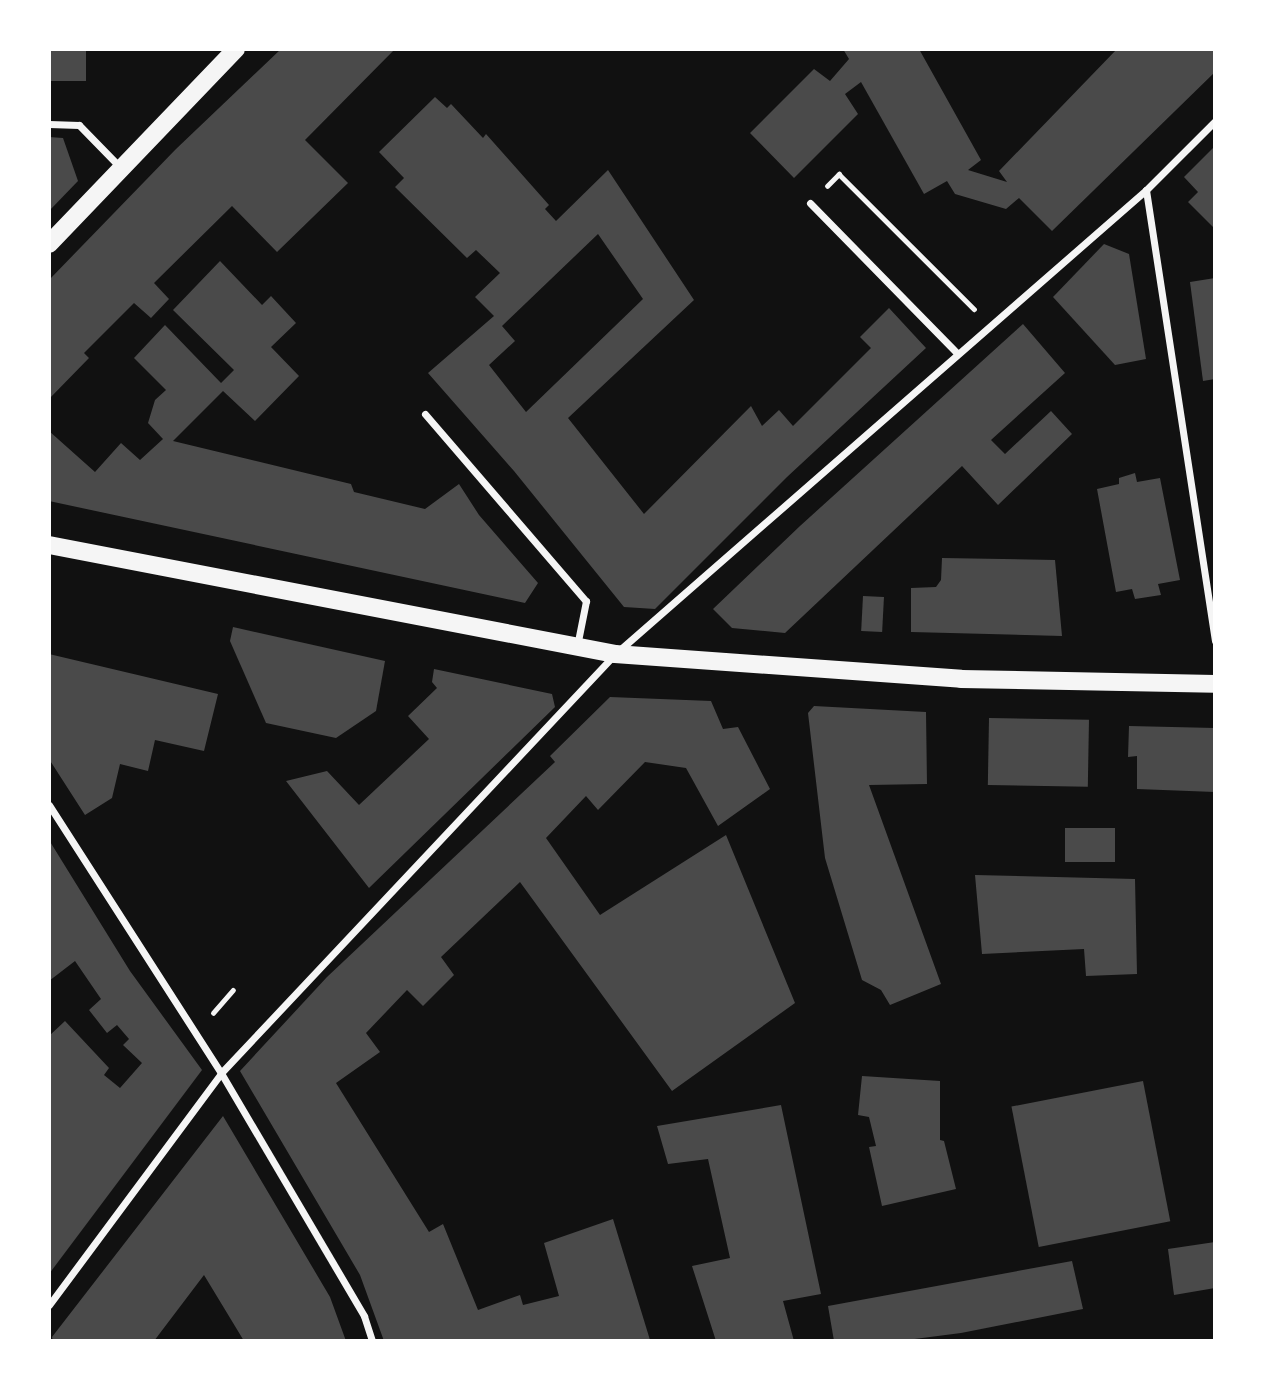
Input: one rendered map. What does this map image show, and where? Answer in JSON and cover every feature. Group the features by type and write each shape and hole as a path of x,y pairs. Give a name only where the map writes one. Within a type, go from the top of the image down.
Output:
{"main road":[{"path":"49,244 236,49"},
{"path":"49,545 615,654 961,679 1215,684"}],"street":[{"path":"49,1305 222,1073 615,654 1146,190 1215,121"},
{"path":"49,124 79,125 121,168"},
{"path":"1146,190 1215,641"},
{"path":"810,202 957,353"},
{"path":"425,414 586,601 577,647"},
{"path":"49,805 222,1073 364,1315 372,1341"}],"path":[{"path":"810,202 839,174 990,324"},
{"path":"210,1016 233,990"}],"building":[{"path":"49,49 86,49 86,81 49,81"},
{"path":"281,49 395,49 305,140 348,183 277,252 232,206 154,283 169,299 151,318 134,303 84,353 89,358 49,399 49,280 176,149"},
{"path":"843,49 919,49 981,160 968,170 1007,182 999,171 1117,49 1215,49 1215,72 1052,231 1019,198 1006,209 955,194 947,181 924,194 861,82 845,94 858,114 794,178 750,133 814,69 830,81 849,59"},
{"path":"435,97 447,108 451,104 483,138 486,134 549,205 545,209 556,221 608,170 694,300 568,418 644,514 751,406 762,426 779,410 793,426 871,348 860,337 889,308 926,348 787,477 655,609 624,607 514,471 428,373 494,316 475,297 500,273 476,250 467,258 395,187 404,178 379,152","holes":["598,234 643,299 526,412 489,365 515,341 502,326"]},
{"path":"49,137 63,138 78,181 49,211"},
{"path":"1215,146 1215,229 1188,202 1198,192 1184,177"},
{"path":"1104,244 1129,254 1146,359 1115,365 1053,297"},
{"path":"220,261 262,305 271,296 296,323 271,347 299,376 255,421 223,391 173,441 351,484 354,492 425,509 459,484 479,515 538,583 525,603 49,501 49,431 95,472 121,443 140,460 163,439 148,423 155,400 166,390 134,358 165,325 221,383 234,370 173,310"},
{"path":"1215,278 1215,379 1203,381 1190,282"},
{"path":"1023,324 1065,373 991,440 1005,454 1051,411 1072,434 998,505 962,466 785,633 732,628 713,609 800,526"},
{"path":"1135,473 1137,482 1160,478 1180,580 1158,584 1161,595 1135,599 1132,589 1116,592 1097,489 1119,484 1119,478"},
{"path":"942,558 1055,560 1062,636 911,632 911,588 936,587 941,580"},
{"path":"863,596 884,597 882,632 861,631"},
{"path":"233,627 385,661 376,711 336,738 266,723 230,641"},
{"path":"49,654 218,694 204,751 155,740 148,771 120,764 112,798 85,815 49,759"},
{"path":"434,669 552,694 555,707 369,888 286,781 327,771 359,805 429,739 408,716 437,688 432,682"},
{"path":"610,697 711,701 723,729 738,727 770,789 718,826 686,768 645,762 598,810 586,796 546,838 600,915 726,835 795,1003 672,1091 520,882 441,957 454,975 423,1006 407,990 366,1033 380,1052 336,1083 429,1232 443,1224 478,1310 520,1295 523,1305 559,1296 544,1243 613,1219 650,1340 384,1341 360,1275 240,1071 327,977 555,762 550,756"},
{"path":"814,706 926,712 927,784 869,785 941,984 890,1005 881,990 862,980 825,858 808,713"},
{"path":"989,718 1089,720 1088,787 988,785"},
{"path":"1129,726 1215,728 1215,792 1137,789 1137,756 1128,757"},
{"path":"1065,828 1115,828 1115,862 1065,862"},
{"path":"49,840 130,971 202,1070 49,1274 49,1036 65,1021 109,1068 104,1075 120,1088 142,1063 123,1045 129,1039 117,1025 107,1033 89,1010 101,999 75,961 49,981"},
{"path":"975,875 1135,879 1137,974 1086,976 1084,949 982,954"},
{"path":"862,1076 940,1081 940,1140 944,1141 956,1189 882,1206 869,1147 876,1146 869,1117 858,1115"},
{"path":"1143,1081 1170,1221 1039,1247 1011,1107"},
{"path":"781,1105 821,1294 783,1301 794,1341 716,1341 692,1266 730,1258 708,1159 668,1164 657,1126"},
{"path":"223,1116 330,1297 346,1341 244,1341 204,1275 154,1341 53,1341 52,1337"},
{"path":"1215,1242 1215,1288 1174,1295 1168,1249"},
{"path":"1072,1261 1083,1309 961,1333 899,1341 834,1341 828,1306"}]}
